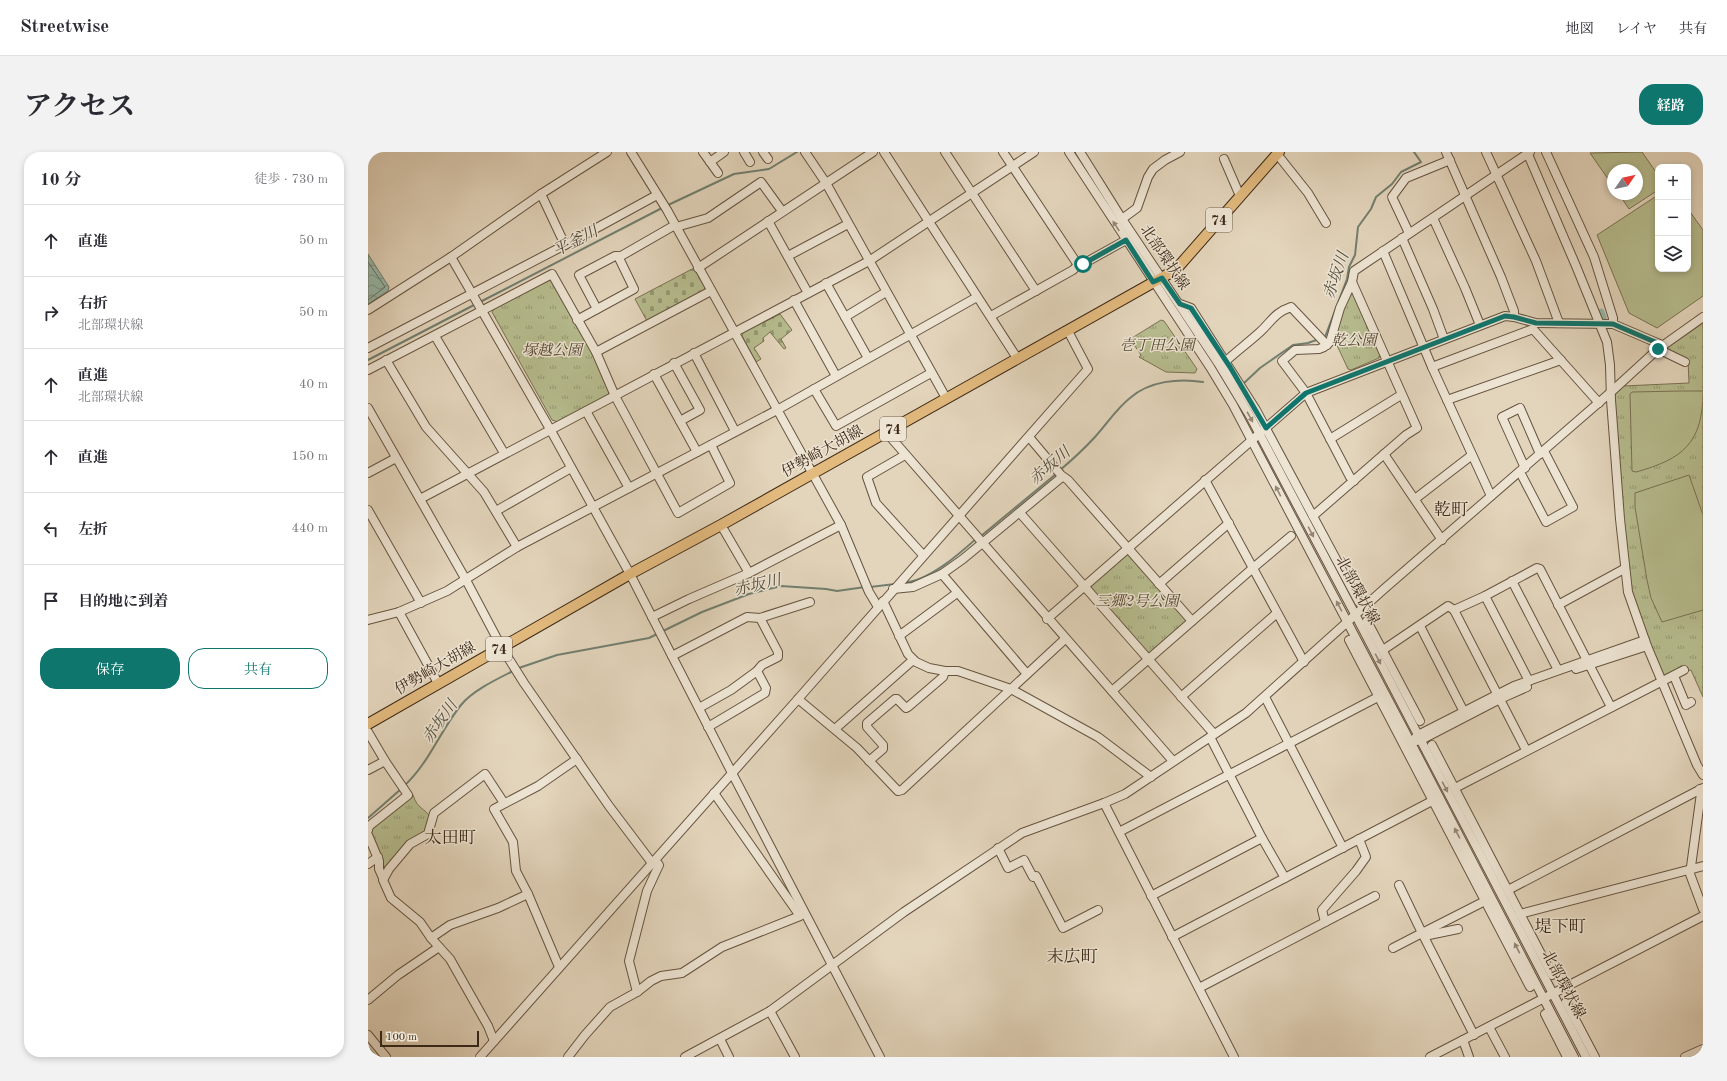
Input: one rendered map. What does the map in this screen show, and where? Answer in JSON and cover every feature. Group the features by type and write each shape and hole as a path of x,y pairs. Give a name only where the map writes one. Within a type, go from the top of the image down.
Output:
{"main road":[{"name":"伊勢崎大胡線","path":"368,724 630,574 1158,280 1179,266 1278,153"}],"street":[{"path":"370,309 451,257 541,194 607,152"},
{"path":"631,152 667,210 841,525 869,592 880,604 913,660 929,668 945,671 958,671 1011,689 1098,737 1151,777"},
{"path":"704,152 718,173"},
{"path":"710,162 724,152"},
{"path":"744,152 750,162"},
{"path":"763,152 768,160"},
{"path":"805,152 826,183 946,398"},
{"path":"698,268 873,152"},
{"path":"884,152 1017,358"},
{"path":"944,152 1036,291"},
{"path":"1003,152 1078,265"},
{"path":"420,499 466,473 615,396 674,363 869,261 1034,152"},
{"name":"北部環状線","path":"1069,152 1126,240 1158,280 1180,304 1225,375 1259,433 1420,737 1433,765 1586,1056"},
{"name":"北部環状線","path":"1080,152 1158,280 1252,440 1574,1057"},
{"path":"1122,220 1137,208 1148,178 1153,169 1165,160 1180,152"},
{"path":"1446,152 1501,277 1514,311 1514,317"},
{"path":"1486,152 1536,261 1559,323"},
{"path":"1546,152 1594,258 1614,318 1613,324"},
{"path":"1278,153 1308,193 1326,223"},
{"path":"1354,481 1350,477 1306,393 1282,361 1295,350 1320,349 1327,345 1334,333 1340,308 1352,282 1354,271 1528,153 1607,342 1610,365 1624,569 1628,592 1646,643 1703,776"},
{"path":"1224,159 1240,196"},
{"path":"1409,233 1392,198 1406,178 1450,160"},
{"path":"597,309 579,275 620,256 676,226 708,218 761,182 782,211"},
{"path":"541,194 565,245"},
{"path":"368,348 472,296 565,245 659,197"},
{"path":"1433,218 1480,325"},
{"path":"768,221 808,293"},
{"path":"788,256 848,224"},
{"path":"1402,238 1433,309 1444,339"},
{"path":"991,316 1073,270 1078,265 1083,264 1126,240"},
{"path":"1383,251 1432,367 1491,496"},
{"path":"577,320 634,289 618,256"},
{"path":"451,257 480,310 550,429 630,574 698,708 880,1057"},
{"path":"368,370 435,336 480,310 552,274 596,352 615,396 678,513 730,483 711,445"},
{"path":"1313,516 1416,428 1352,282"},
{"path":"826,284 868,358"},
{"path":"596,352 711,291"},
{"path":"845,317 886,292"},
{"path":"368,620 399,612 447,591 516,547 658,474 735,431 777,410 977,296"},
{"path":"794,300 836,376"},
{"path":"1180,304 1191,308 1226,361 1266,428 1359,602 1364,608"},
{"path":"1226,361 1262,330 1270,320 1283,310 1291,307 1327,345"},
{"path":"1047,618 1306,393 1424,346 1500,318 1514,317 1536,323 1613,324 1660,347 1685,362"},
{"path":"685,1057 770,1011 904,912 1022,833 1104,804 1138,786 1246,713 1491,496 1599,403 1660,347 1703,317"},
{"path":"1432,367 1533,329 1599,403"},
{"path":"480,1057 798,699 923,555 960,516 1088,368 1068,330"},
{"path":"435,336 504,453"},
{"path":"694,353 735,431"},
{"path":"386,360 426,427 484,492 516,547"},
{"path":"1448,400 1561,360"},
{"path":"674,363 700,410 680,421"},
{"path":"814,389 836,426 932,373"},
{"path":"654,374 697,452"},
{"path":"1330,439 1401,395"},
{"path":"368,408 371,419 420,499 466,580 502,648 524,683 609,806 654,862 659,865 647,891 629,961 636,992"},
{"path":"1520,408 1542,452 1573,507 1546,522 1522,470 1502,417 1520,408"},
{"path":"586,411 629,488"},
{"path":"886,432 1173,762"},
{"path":"1029,437 1062,477 1068,480 1192,621"},
{"path":"1384,454 1442,540"},
{"path":"905,455 867,477 876,503 923,555"},
{"path":"1415,499 1472,455"},
{"path":"368,473 396,458"},
{"path":"496,511 571,468"},
{"path":"893,589 913,587 942,574 1020,513 1062,477"},
{"path":"1205,480 1304,662"},
{"path":"368,510 421,603"},
{"path":"1020,513 1181,697 1212,736 1229,774 1262,838 1285,878"},
{"path":"1159,584 1229,523"},
{"path":"720,525 749,573"},
{"path":"652,617 688,599 749,573 841,525"},
{"path":"1112,691 1291,536"},
{"path":"1454,610 1485,596 1537,568 1540,569 1611,707"},
{"path":"1558,605 1624,569"},
{"path":"942,574 956,593 1027,674"},
{"path":"1512,581 1558,670"},
{"path":"899,636 956,593"},
{"path":"1485,596 1529,680"},
{"path":"672,656 747,617 760,618 810,602"},
{"path":"1381,647 1420,626 1448,606 1454,610 1526,750"},
{"path":"399,612 438,683"},
{"path":"1181,697 1277,614"},
{"path":"698,708 731,690 757,671 762,665 778,657 778,652 760,618"},
{"path":"1367,621 1420,721"},
{"path":"1420,626 1465,714"},
{"path":"1365,633 1381,647"},
{"path":"798,699 857,748 898,792 902,790 1065,639"},
{"path":"1349,640 1530,988"},
{"path":"1411,743 1529,680 1646,643"},
{"path":"835,729 913,660"},
{"path":"1499,696 1587,662"},
{"path":"1455,788 1526,750 1684,670"},
{"path":"708,727 765,693 766,688 757,671"},
{"path":"869,761 883,749 884,745 867,727 867,723 895,699 897,699 906,708 908,707 943,676 945,671"},
{"path":"1374,689 1375,675"},
{"path":"1674,676 1686,705 1691,702"},
{"path":"1265,696 1343,848"},
{"path":"1119,832 1378,697"},
{"path":"1407,714 1408,698"},
{"path":"1386,712 1399,721"},
{"path":"368,732 408,795 369,826 368,830"},
{"path":"1432,745 1552,975"},
{"path":"559,967 528,894 516,871 513,842 494,808 538,786 577,759"},
{"path":"368,770 385,761"},
{"path":"1433,765 1447,774"},
{"path":"383,878 410,844 428,834 434,813 485,774 504,803"},
{"path":"1432,799 1433,785"},
{"path":"1702,788 1690,870 1693,886 1703,910"},
{"path":"1508,890 1702,788"},
{"path":"568,1057 610,1007 661,976 682,973 689,970 722,947 800,916 714,793"},
{"path":"1172,937 1343,848 1432,799"},
{"path":"1104,804 1234,1057"},
{"path":"1471,837 1473,824"},
{"path":"368,835 378,857 379,869 383,878 383,884 391,898 420,922 450,959 488,1026 494,1041"},
{"path":"1151,896 1262,838"},
{"path":"1325,922 1322,910 1356,871 1366,857 1359,839"},
{"path":"998,848 1008,868 1024,860 1033,877 1036,876 1063,928 1098,910"},
{"path":"1457,848 1469,855"},
{"path":"368,864 378,857"},
{"path":"1481,857 1493,862"},
{"path":"1520,914 1703,866"},
{"path":"1481,878 1483,897"},
{"path":"1399,885 1474,1035"},
{"path":"432,938 450,924 498,908 528,894"},
{"path":"1199,988 1375,896"},
{"path":"1393,948 1423,934 1483,897"},
{"path":"1436,1056 1463,1040 1703,916"},
{"path":"1423,934 1458,929"},
{"path":"1532,955 1534,940"},
{"path":"368,1000 398,975 439,947"},
{"path":"1520,969 1531,974"},
{"path":"1566,1002 1595,1057"},
{"path":"770,1011 795,1057"},
{"path":"1545,1014 1567,1057"},
{"path":"1564,1014 1576,1021"},
{"path":"1489,1027 1505,1057"},
{"path":"368,1034 386,1057"},
{"path":"1562,1047 1563,1036"},
{"path":"720,1039 729,1057"},
{"path":"1463,1040 1469,1057"},
{"path":"1586,1056 1588,1042"},
{"path":"1685,1057 1703,1049"},
{"path":"1689,1057 1703,1056"}],"green space":[{"path":"1642,152 1655,171 1655,192 1643,200 1643,164 1607,164 1607,177 1590,153"},
{"path":"1655,197 1655,272 1691,272 1691,213 1703,230 1703,296 1657,328 1629,313 1597,235"},
{"path":"1623,200 1643,200 1629,209"},
{"path":"694,268 705,288 704,290 647,321 635,299"},
{"name":"塚越公園","path":"549,280 552,280 593,353 610,391 608,395 558,422 552,420 492,312 494,309"},
{"name":"乾公園","path":"1354,294 1380,355 1379,358 1351,370 1348,369 1335,341 1341,313 1350,295"},
{"path":"780,314 792,330 781,339 786,348 784,349 770,332 763,338 764,341 754,348 761,359 756,362 742,336 743,333"},
{"name":"壱丁田公園","path":"1161,320 1164,321 1197,369 1195,373 1166,372 1139,357 1141,355 1131,340 1132,338"},
{"path":"1703,323 1703,697 1691,670 1663,679 1629,588 1612,395 1623,386 1689,383 1688,360 1667,350 1667,348"},
{"path":"1703,391 1699,424 1694,436 1687,446 1678,454 1666,461 1636,472 1632,471 1630,394 1632,392"},
{"path":"1689,475 1703,515 1703,610 1662,622 1651,598 1647,580 1635,507 1635,493"},
{"name":"三郷2号公園","path":"1126,554 1130,555 1187,622 1151,653 1147,653 1091,588 1092,585"},
{"path":"413,795 419,806 426,811 430,817 427,832 387,868 382,866 369,833 371,828"}],"water":[{"path":"368,254 389,287 388,291 368,304"}],"waterway":[{"name":"平釜川","path":"666,206 734,174 769,169 797,152"},
{"name":"赤坂川","path":"1323,337 1325,337 1347,279 1349,267 1355,255 1358,227 1371,209 1376,197 1392,184 1401,172 1421,162 1414,152"},
{"name":"平釜川","path":"480,302 662,208"},
{"name":"平釜川","path":"368,360 476,304"},
{"path":"1601,312 1603,317"},
{"name":"赤坂川","path":"1243,384 1260,368 1293,345 1308,343 1319,339"},
{"name":"赤坂川","path":"1059,471 1091,441 1120,407 1138,392 1155,384 1165,382 1184,380 1203,382"},
{"name":"赤坂川","path":"981,536 1056,474"},
{"name":"赤坂川","path":"903,583 923,578 943,566 977,538"},
{"name":"赤坂川","path":"870,587 895,584"},
{"name":"赤坂川","path":"661,632 702,612 749,594 781,586 837,591 865,587"},
{"name":"赤坂川","path":"516,669 557,655 649,638 657,634"},
{"name":"赤坂川","path":"404,786 413,777 461,705 485,686 513,671"},
{"name":"赤坂川","path":"368,818 401,789"},
{"path":"368,1047 376,1057"}],"district":[{"name":"乾町","path":"1451,509"},
{"name":"太田町","path":"450,837"},
{"name":"堤下町","path":"1560,926"},
{"name":"末広町","path":"1072,956"}],"route":[{"path":"1083,264 1126,240 1153,282 1162,278 1180,304 1191,308 1230,367 1266,428 1306,393 1505,316 1536,323 1613,324 1662,345 1658,349"}]}
